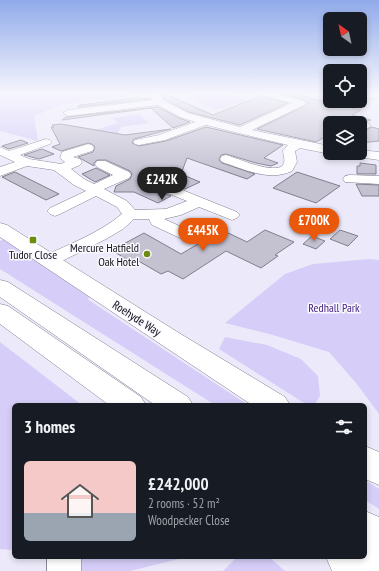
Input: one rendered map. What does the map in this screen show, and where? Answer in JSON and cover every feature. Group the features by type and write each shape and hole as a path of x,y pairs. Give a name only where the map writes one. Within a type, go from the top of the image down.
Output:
{"main road":[{"name":"Roehyde Way","path":"0,228 170,339 273,403"},
{"path":"0,287 175,403"},
{"path":"0,312 128,403"},
{"path":"367,462 379,470"},
{"path":"367,530 379,539"},
{"path":"347,559 364,571"}],"street":[{"path":"198,120 298,144 323,147"},
{"path":"240,131 265,120"},
{"path":"139,142 161,138 205,122"},
{"path":"3,147 46,142"},
{"path":"226,158 267,172 281,172 288,168 291,163 289,150 298,144"},
{"path":"3,147 26,162 62,168 79,182 122,204 130,215"},
{"path":"62,168 76,162 66,158 66,155 88,148"},
{"path":"367,154 379,156"},
{"path":"0,172 26,162"},
{"path":"55,211 68,206 74,200 124,175 101,164"},
{"path":"350,179 379,180"},
{"path":"165,187 232,215"},
{"path":"50,260 100,236 117,226 130,215 155,215 176,212 199,201"},
{"path":"155,215 158,222 190,238"},
{"path":"64,559 64,571"}],"green space":[{"path":"0,120 35,120 38,141 0,131"},
{"path":"115,120 145,120 149,123 121,127 117,134 95,130 118,123"},
{"path":"5,238 92,296 87,299 245,403 212,403 0,269 0,241"},
{"name":"Redhall Park","path":"369,259 379,260 379,414 356,383 329,352 273,335 225,323 285,274 313,264"},
{"path":"225,337 267,345 301,359 318,376 320,396 315,403 304,403 219,349"},
{"path":"0,342 79,403 12,403 12,550 0,549"},
{"path":"367,481 379,489 379,509 367,501"},
{"path":"81,559 179,559 130,571 81,571"},
{"path":"235,559 271,559 285,571 223,571"}],"building":[{"path":"164,120 184,120 190,122 173,128"},
{"path":"219,120 252,120 240,125"},
{"path":"277,120 323,120 323,138 316,142 257,129"},
{"path":"61,124 125,135 171,129 134,139 132,143 139,146 166,141 206,127 283,145 264,158 278,163 271,166 226,154 221,155 219,160 222,163 255,174 247,179 187,158 181,174 200,182 185,189 166,182 160,183 157,186 159,191 171,196 158,203 134,192 114,192 116,186 130,179 132,174 130,171 106,160 97,160 94,163 94,166 78,157 93,152 95,147 92,144 88,143 61,151 52,147 60,144 51,127 54,127 52,125"},
{"path":"372,127 379,129 379,141 367,142 367,129"},
{"path":"21,140 28,143 9,149 2,146"},
{"path":"42,149 54,154 39,159 24,155"},
{"path":"360,163 376,165 376,174 357,174 357,166 360,166"},
{"path":"96,168 110,175 95,182 82,174"},
{"path":"15,172 59,194 46,200 2,177"},
{"path":"297,172 340,186 316,203 273,188"},
{"path":"356,184 379,185 379,196 362,196"},
{"name":"Mercure Hatfield Oak Hotel","path":"222,230 247,242 265,230 294,242 275,255 278,256 261,268 226,251 183,279 168,271 161,274 135,259 130,261 116,253 120,251 116,248 144,233 181,254"},
{"path":"340,230 358,236 348,246 330,239"},
{"path":"312,236 325,241 316,249 303,244"}],"place":[{"name":"Tudor Close","path":"33,240"},
{"name":"Mercure Hatfield Oak Hotel","path":"147,254"}]}
